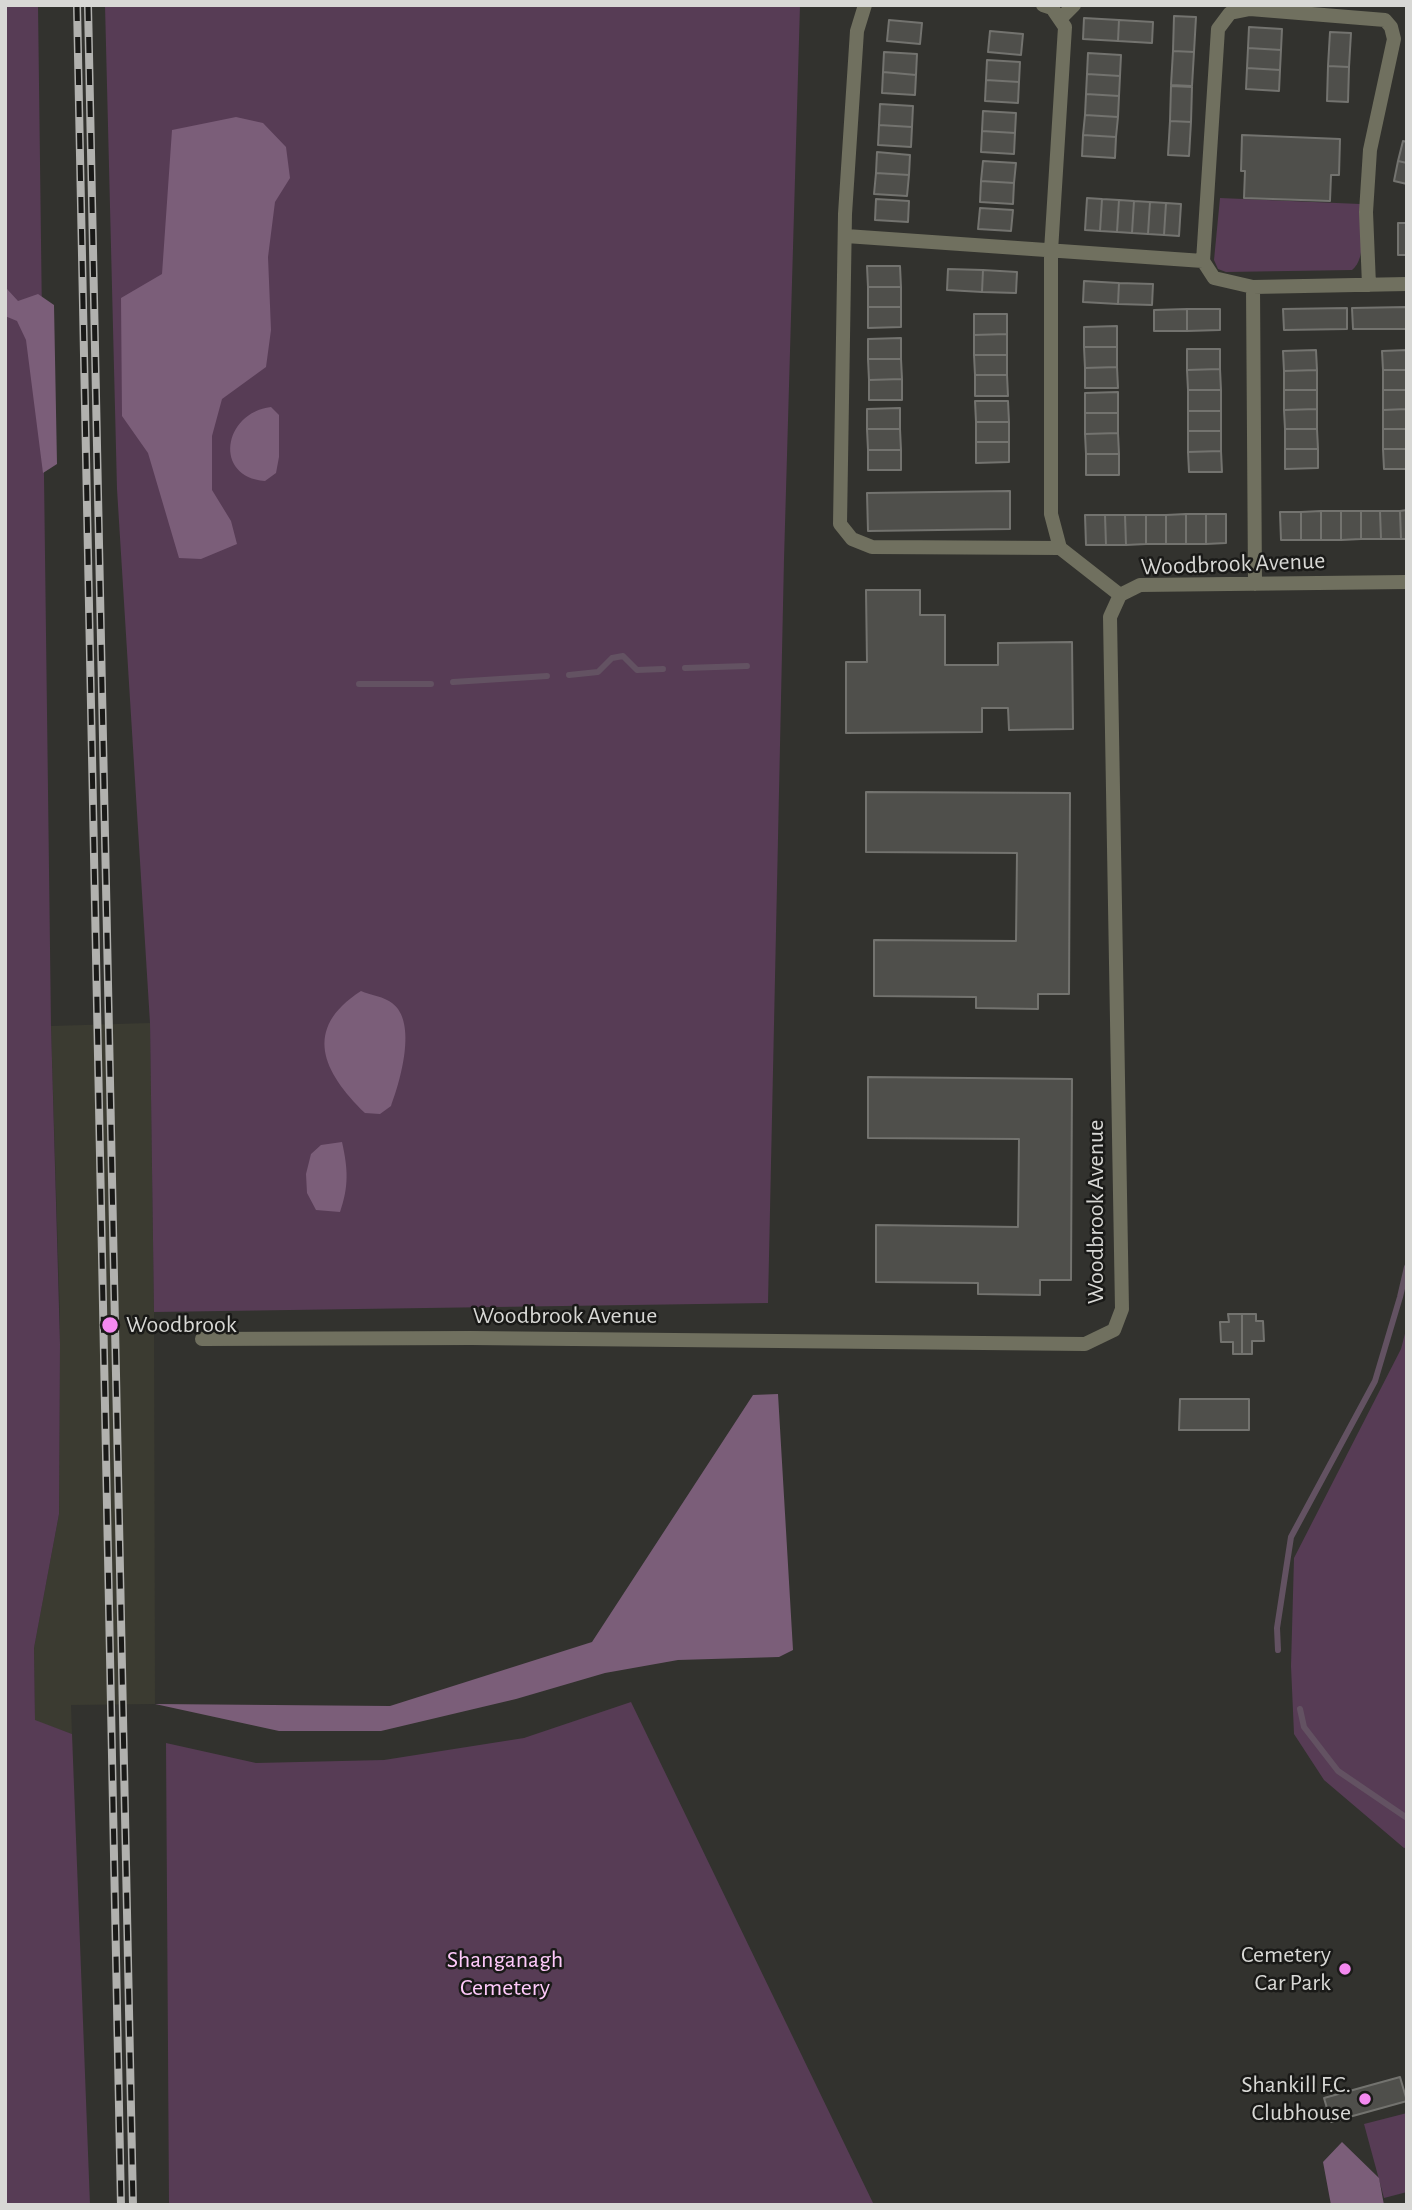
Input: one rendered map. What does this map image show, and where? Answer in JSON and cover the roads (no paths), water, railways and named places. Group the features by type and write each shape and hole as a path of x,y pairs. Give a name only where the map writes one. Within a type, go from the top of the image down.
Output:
{"street":[{"path":"865,5 857,31 845,214 840,524 852,539 872,547 1060,548"},
{"path":"1043,5 1052,8 1065,27 1051,251 1051,514 1060,548 1120,595"},
{"path":"1060,19 1074,5"},
{"path":"1369,285 1366,212 1370,150 1394,39 1391,27 1385,20 1228,9 1217,29 1203,261 1214,278 1253,287 1369,285 1407,284"},
{"path":"846,236 1203,261"},
{"path":"1253,287 1255,584"},
{"name":"Woodbrook Avenue","path":"202,1339 471,1338 1085,1344 1114,1331 1122,1310 1110,617 1120,595 1140,585 1407,582"}],"waterway":[{"path":"569,675 598,672 612,658 623,656 637,670 663,669"},
{"path":"685,668 747,666"},
{"path":"453,682 547,676"},
{"path":"359,684 431,684"},
{"path":"1278,1650 1277,1628 1291,1537 1375,1381 1407,1267"},
{"path":"1300,1709 1304,1727 1338,1771 1407,1818"}],"railway":[{"path":"77,5 121,2205"},
{"path":"88,5 133,2205"}],"place":[{"name":"Woodbrook","path":"110,1325"},
{"name":"Cemetery Car Park","path":"1345,1969"},
{"name":"Shankill F.C. Clubhouse","path":"1365,2099"}],"park label":[{"name":"Shanganagh Cemetery","path":"505,1974"}]}
